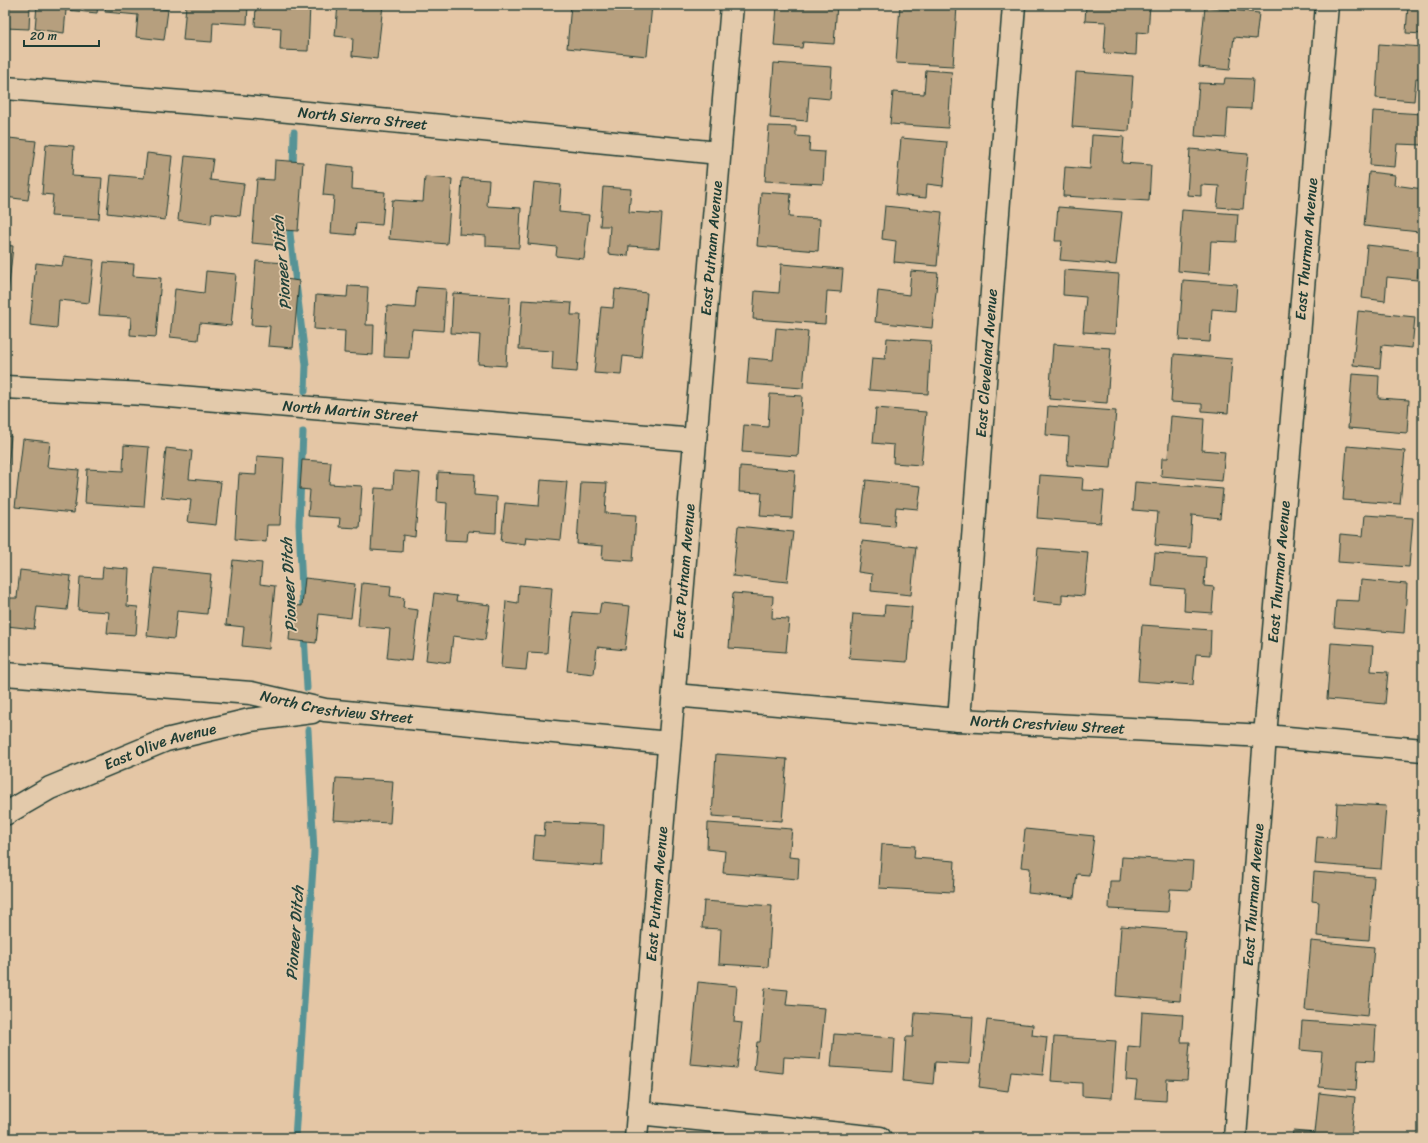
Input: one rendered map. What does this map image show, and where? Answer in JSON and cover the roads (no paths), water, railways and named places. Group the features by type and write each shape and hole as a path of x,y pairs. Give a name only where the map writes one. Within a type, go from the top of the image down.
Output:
{"street":[{"name":"East Putnam Avenue","path":"636,1138 732,5"},
{"name":"East Cleveland Avenue","path":"959,720 1014,5"},
{"name":"East Thurman Avenue","path":"1235,1138 1265,736 1327,5"},
{"name":"North Sierra Street","path":"5,88 246,107 719,153"},
{"name":"North Martin Street","path":"5,387 153,395 695,440"},
{"name":"North Crestview Street","path":"5,674 251,693 325,710 669,743"},
{"name":"North Crestview Street","path":"674,695 959,720 1265,736 1423,750"},
{"name":"East Olive Avenue","path":"5,814 50,788 166,740 250,720 325,710"},
{"path":"638,1113 880,1138"}],"waterway":[{"name":"Pioneer Ditch","path":"293,170 294,132"},
{"name":"Pioneer Ditch","path":"290,222 290,234 306,365 305,391"},
{"name":"Pioneer Ditch","path":"303,432 299,524 303,610"},
{"name":"Pioneer Ditch","path":"304,633 307,688"},
{"name":"Pioneer Ditch","path":"295,1138 314,852 308,730"}]}
